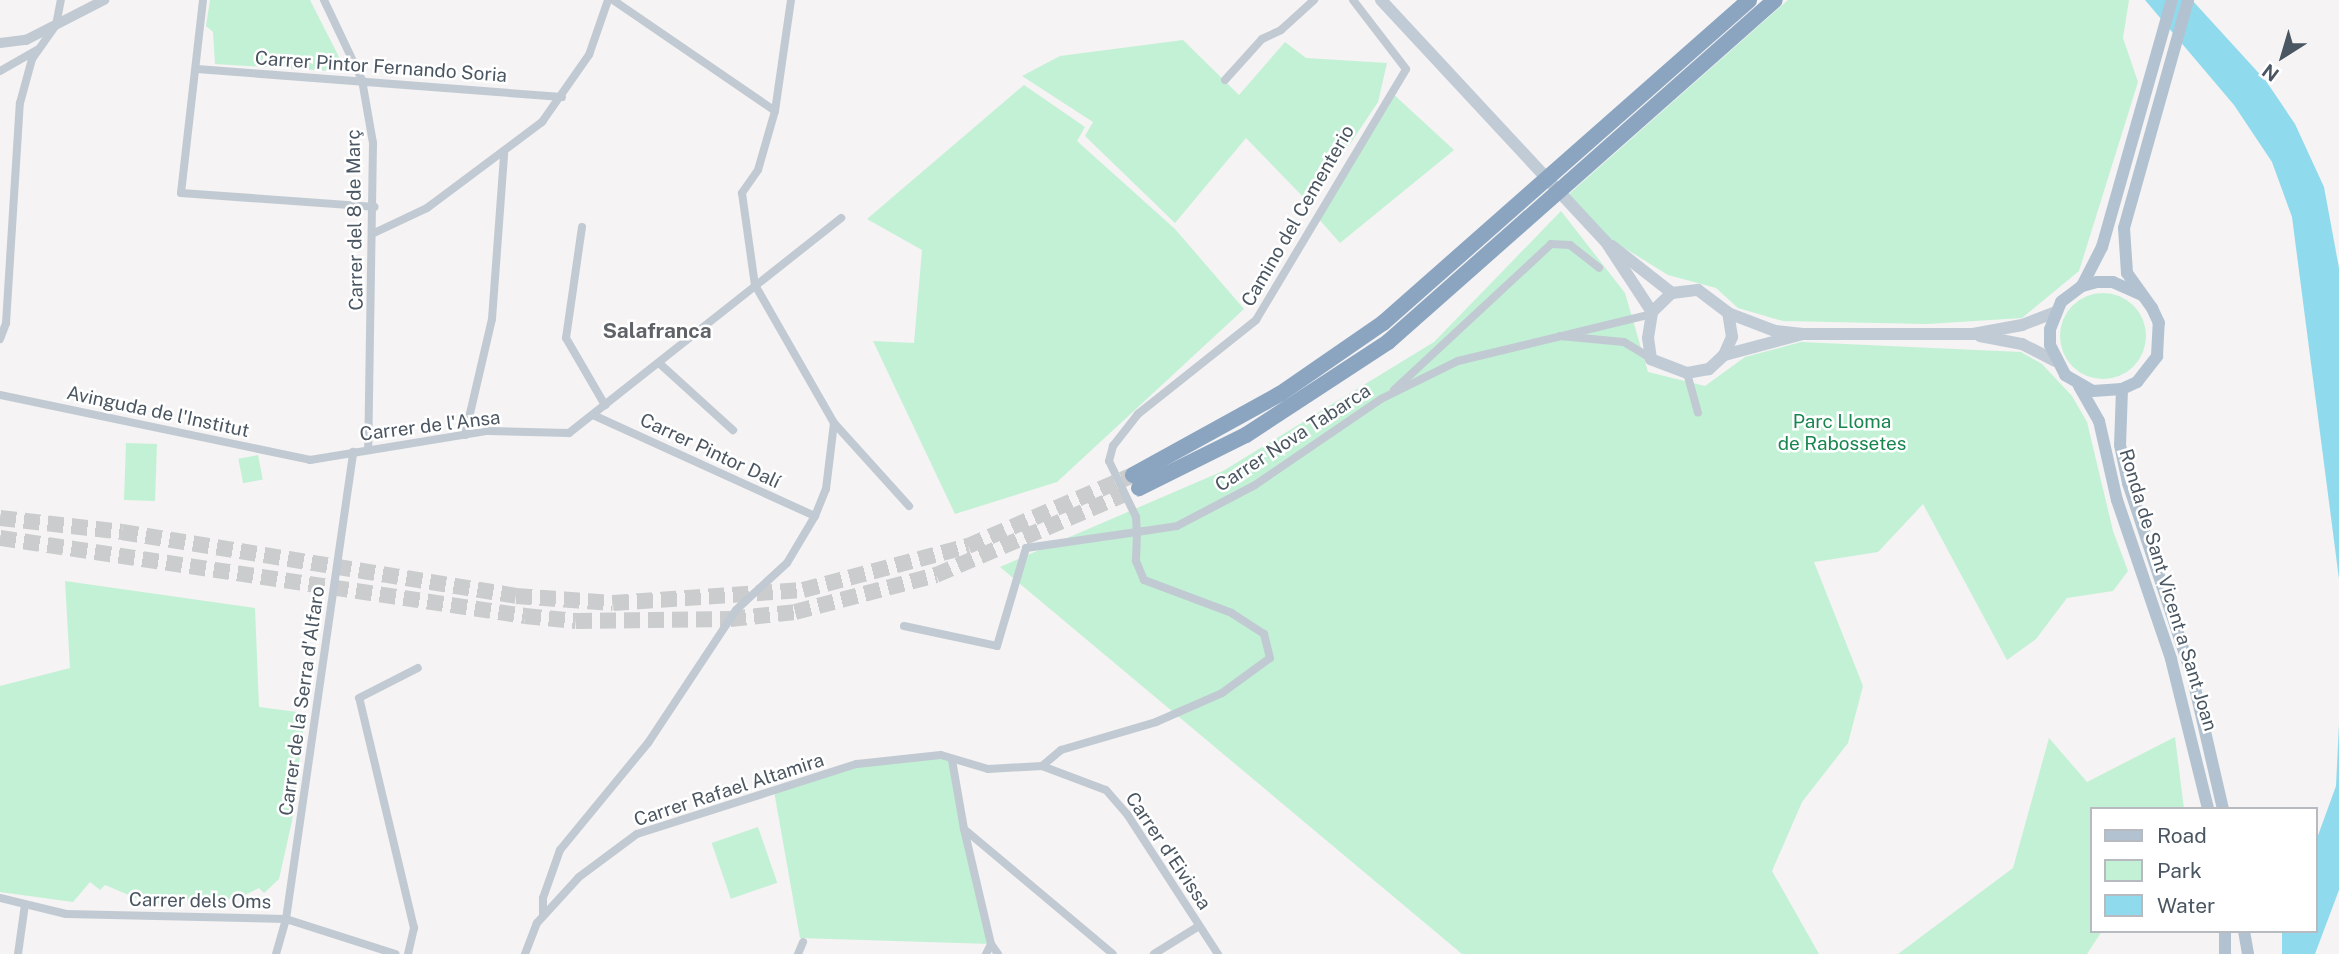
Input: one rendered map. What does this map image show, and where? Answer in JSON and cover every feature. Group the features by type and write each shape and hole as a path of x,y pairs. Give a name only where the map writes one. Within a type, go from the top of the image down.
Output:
{"highway":[{"path":"1749,0 1383,323 1280,394 1136,481 1246,435 1388,341 1775,0"}],"main road":[{"path":"1381,0 1606,242 1652,313 1651,359 1687,373 1709,369 1724,355 1732,337 1728,313"},
{"path":"1652,313 1672,293 1698,289 1728,313 1775,331 1802,334 1973,334 2022,325 2054,313 2082,286 2102,247 2172,0"},
{"path":"2079,386 2108,392 2122,389 2149,370 2160,340 2159,323 2127,273 2124,228 2188,0"},
{"path":"1606,242 1639,263 1672,293"},
{"path":"2082,286 2113,282 2142,295"},
{"path":"2054,313 2050,337 2055,361"},
{"path":"1724,355 1802,334"},
{"path":"1973,334 2022,344 2055,361"},
{"name":"Ronda de Sant Vicent a Sant Joan","path":"2055,361 2079,386 2099,421 2117,500 2171,659 2208,807"},
{"name":"Ronda de Sant Vicent a Sant Joan","path":"2122,389 2120,445 2128,483 2192,676 2224,807"},
{"path":"2225,933 2225,954"},
{"path":"2244,933 2248,954"}],"street":[{"path":"0,339 6,323 17,121 38,50 55,25 61,0"},
{"path":"0,43 26,40 104,0"},
{"path":"203,0 181,193 374,207"},
{"name":"Carrer del 8 de Març","path":"324,0 362,80 373,143 374,233 368,450"},
{"path":"374,233 427,208 504,154 562,97 589,55 610,0 624,2 775,111"},
{"path":"792,0 775,111 758,170 742,193 755,285 834,423 909,506"},
{"path":"1225,80 1262,39 1295,17 1314,0"},
{"name":"Camino del Cementerio","path":"1137,532 1136,517 1109,461 1113,446 1138,414 1256,320 1406,69 1353,0"},
{"path":"0,71 38,50"},
{"name":"Carrer Pintor Fernando Soria","path":"197,69 562,97"},
{"path":"465,435 492,318 504,154"},
{"name":"Carrer de l'Ansa","path":"310,460 465,435 569,433 841,218"},
{"path":"582,227 566,338 605,405"},
{"path":"1387,397 1551,244 1570,245 1599,268"},
{"name":"Carrer Nova Tabarca","path":"904,626 997,646 1026,548 1177,526 1255,485 1387,397 1458,361 1550,335 1652,313"},
{"path":"1550,335 1624,342 1651,359"},
{"path":"659,363 733,430"},
{"path":"1687,373 1698,413"},
{"name":"Avinguda de l'Institut","path":"0,395 310,460"},
{"name":"Carrer Pintor Dalí","path":"593,415 815,516"},
{"path":"543,915 543,898 560,850 648,743 736,610 787,563 815,516 827,489 834,423"},
{"name":"Carrer de la Serra d'Alfaro","path":"276,954 286,919 352,452"},
{"path":"998,954 991,944 964,829 952,760 1000,770 1042,766 1061,750 1156,722 1222,693 1270,658 1264,634 1232,613 1144,580 1136,561 1137,532"},
{"path":"408,954 414,928 359,698 418,668"},
{"name":"Carrer Rafael Altamira","path":"525,954 543,915 579,877 637,834 857,764 941,755 952,760"},
{"name":"Carrer d'Eivissa","path":"1042,766 1106,790 1127,814 1218,954"},
{"path":"964,829 1113,954"},
{"name":"Carrer dels Oms","path":"0,898 66,914 286,919 396,954"},
{"path":"18,954 25,904"},
{"path":"1154,954 1199,926"},
{"path":"798,954 803,942"},
{"path":"986,954 991,944"}],"green space":[{"path":"210,0 310,0 341,61 331,71 215,64 213,32 206,26"},
{"path":"1788,0 2129,0 2123,38 2138,82 2079,271 2022,318 1927,324 1783,321 1738,308 1716,288 1668,275 1602,234 1569,194"},
{"path":"1183,40 1239,95 1285,42 1306,58 1387,63 1378,102 1310,204 1246,138 1175,223 1085,136 1093,122 1022,76 1060,56"},
{"path":"1024,85 1085,127 1077,141 1175,229 1244,309 1057,482 955,514 873,341 914,343 922,250 867,219"},
{"path":"1391,92 1454,150 1340,243 1318,218"},
{"name":"Parc Lloma de Rabossetes","path":"1561,211 1625,293 1648,372 1705,386 1745,357 1801,342 2021,352 2042,364 2072,396 2087,422 2113,531 2128,571 2113,591 2067,598 2036,639 2007,660 1923,504 1878,552 1814,562 1863,686 1848,743 1802,802 1772,871 1819,954 1462,954 1000,567 1223,471 1434,342"},
{"path":"2095,293 2111,293 2134,305 2143,319 2146,336 2143,353 2134,367 2111,379 2095,379 2079,372 2067,360 2060,344 2060,328 2067,312 2079,300"},
{"path":"126,443 157,444 155,501 124,500"},
{"path":"258,455 263,480 243,483 238,459"},
{"path":"65,581 255,608 259,707 305,713 292,821 279,879 264,893 259,888 239,898 150,904 105,885 100,890 90,882 73,902 0,892 0,686 70,668"},
{"path":"2175,737 2184,807 2090,807 2090,933 2101,933 2087,954 1898,954 2013,868 2049,738 2087,782"},
{"path":"941,755 952,760 991,944 800,938 774,791 857,764"},
{"path":"758,827 777,883 731,899 712,843"}],"water":[{"path":"2145,0 2192,0 2266,81 2295,124 2324,187 2339,268 2339,579 2292,217 2272,162 2234,105"},
{"path":"2339,724 2339,890 2315,954 2282,954 2282,933 2318,933 2318,836 2336,786"}],"tunnel":[{"path":"0,518 122,532 516,596 613,603 803,590 968,546 1133,475"},
{"path":"0,538 525,616 576,621 730,619 795,612 936,575 1139,488"}],"district":[{"name":"Salafranca","path":"657,331"}]}
